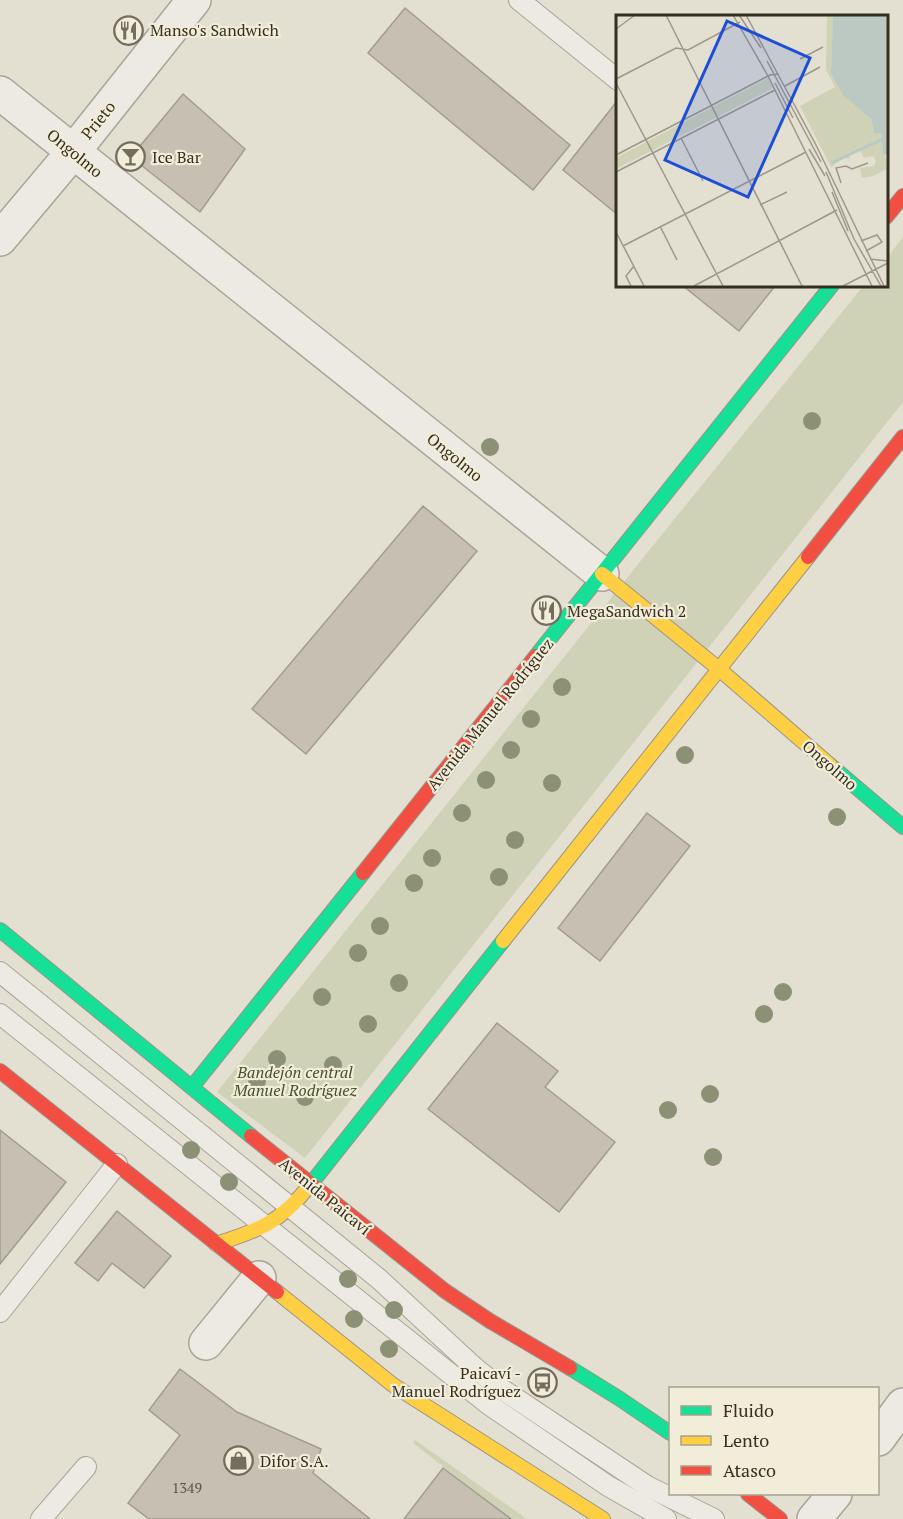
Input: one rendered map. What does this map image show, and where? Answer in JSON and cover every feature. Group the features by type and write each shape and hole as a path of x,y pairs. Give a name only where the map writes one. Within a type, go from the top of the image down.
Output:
{"main road":[{"path":"888,215 903,196"},
{"name":"Avenida Manuel Rodríguez","path":"192,1087 831,286"},
{"path":"216,1244 280,1218 291,1208 903,437"},
{"name":"Ongolmo","path":"602,574 719,669 903,827"},
{"name":"Avenida Paicaví","path":"0,930 310,1185 341,1207 432,1281 466,1305 602,1387 669,1432"},
{"path":"0,1071 410,1397 603,1519"},
{"path":"749,1495 780,1519"}],"street":[{"name":"Prieto","path":"0,239 73,152 194,0"},
{"name":"Ongolmo","path":"0,93 602,574"},
{"path":"206,1343 259,1278"},
{"path":"879,1437 903,1405"}],"lane":[{"path":"519,0 616,78"},
{"path":"0,972 379,1279 500,1388 647,1486 714,1519"},
{"path":"0,1014 488,1404 608,1486 666,1519"},
{"path":"0,1312 117,1164"},
{"path":"41,1519 86,1467"}],"green space":[{"name":"Bandejón central Manuel Rodríguez","path":"903,237 903,402 305,1158 217,1092 863,286 888,286 888,257"},
{"path":"415,1440 527,1519 511,1519 413,1443"}],"building":[{"path":"405,8 570,145 533,190 368,53"},
{"path":"183,94 245,149 200,212 131,157"},
{"path":"616,103 616,213 563,170"},
{"path":"683,286 775,286 739,331"},
{"path":"423,506 477,551 306,754 252,709"},
{"path":"647,813 690,846 600,961 558,928"},
{"path":"497,1023 558,1071 545,1087 615,1142 559,1212 428,1109"},
{"path":"0,1130 66,1182 0,1264"},
{"path":"117,1211 171,1256 144,1288 112,1263 98,1281 75,1263"},
{"name":"Difor S.A.","path":"180,1369 237,1412 321,1449 313,1473 370,1519 149,1519 128,1503 180,1435 149,1410"},
{"path":"443,1468 511,1519 404,1519"}],"traffic: fast":[{"path":"536,656 831,286"},
{"path":"830,765 903,827"},
{"path":"192,1087 363,873"},
{"path":"0,930 251,1136"},
{"path":"310,1185 503,941"},
{"path":"570,1368 669,1432"}],"traffic: slow":[{"path":"503,941 808,557"},
{"path":"602,574 719,669 830,765"},
{"path":"216,1244 269,1223 289,1208 310,1185"},
{"path":"277,1292 393,1385 603,1519"}],"traffic: jam":[{"path":"888,215 903,196"},
{"path":"808,557 903,437"},
{"path":"363,873 536,656"},
{"path":"0,1071 277,1292"},
{"path":"251,1136 445,1291 490,1321 570,1368"},
{"path":"749,1495 780,1519"}],"place":[{"name":"Manso's Sandwich","path":"129,30"},
{"name":"Ice Bar","path":"131,157"},
{"name":"MegaSandwich 2","path":"546,611"},
{"name":"Paicaví - Manuel Rodríguez","path":"542,1382"},
{"name":"Difor S.A.","path":"239,1461"}]}
